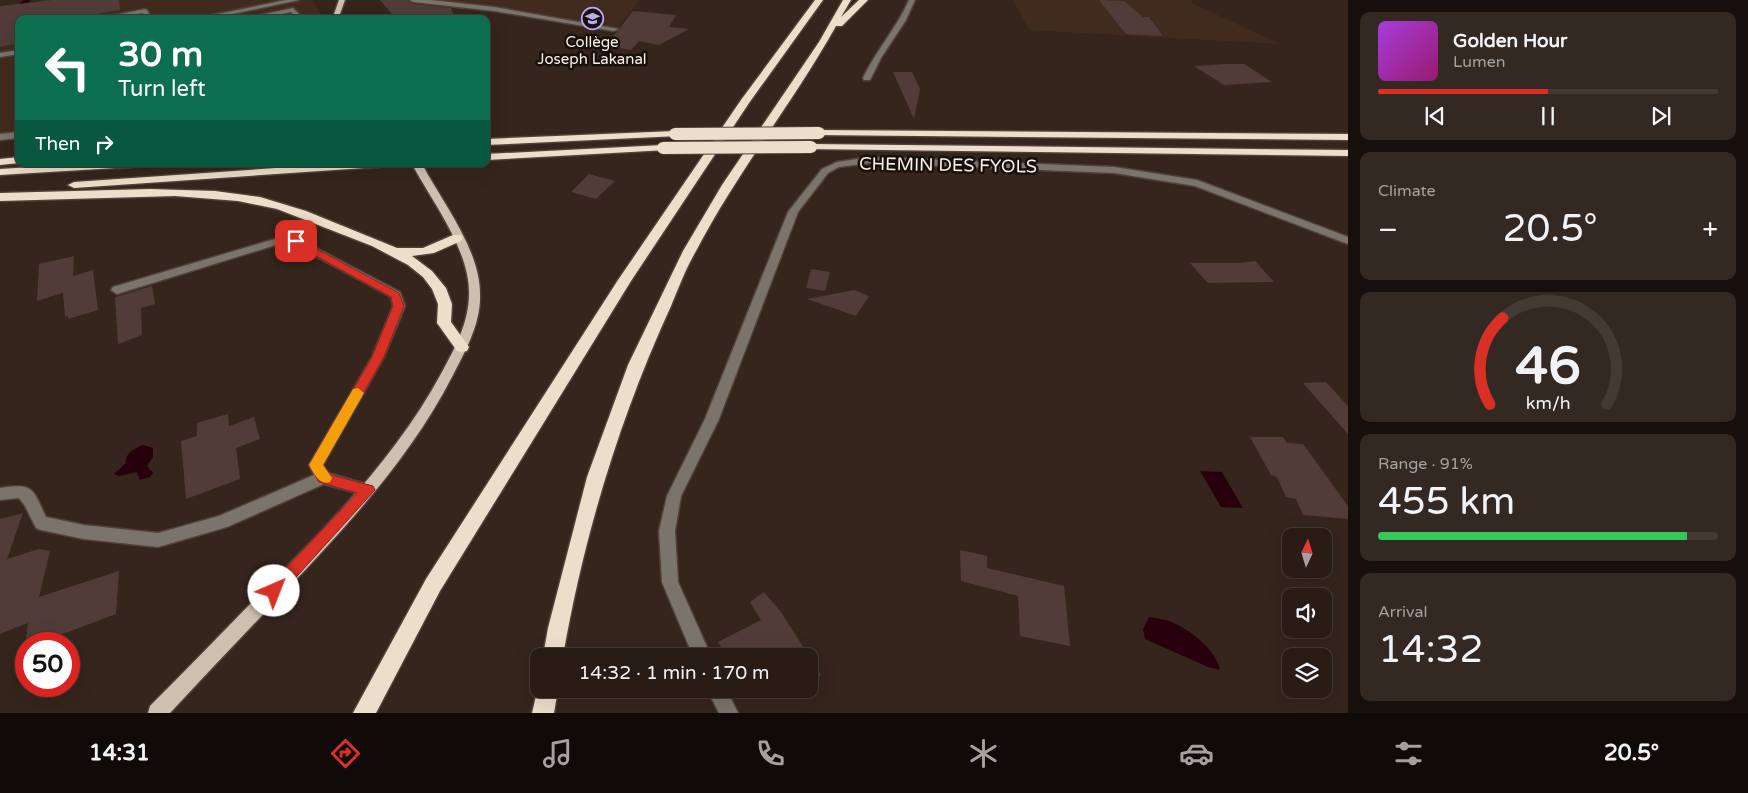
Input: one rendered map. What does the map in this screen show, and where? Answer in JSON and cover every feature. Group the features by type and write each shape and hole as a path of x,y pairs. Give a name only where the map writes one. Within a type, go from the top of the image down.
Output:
{"highway":[{"path":"364,713 433,585 625,280 744,102 819,0"},
{"path":"554,648 596,477 636,364 689,251 728,185 781,109 847,0"},
{"path":"826,37 864,0"},
{"path":"794,34 802,9"},
{"path":"490,142 676,134 819,133 1348,137"},
{"path":"490,157 663,148 1348,153"},
{"path":"0,162 15,160"},
{"path":"0,172 82,167"},
{"path":"0,190 334,167"},
{"path":"0,196 128,193 201,194 258,201 295,211 398,252 427,274 445,299 446,313 444,323 462,347"},
{"path":"398,252 419,254 430,252 457,238"},
{"path":"543,713 546,698"}],"main road":[{"path":"338,15 342,0"},
{"path":"157,713 388,468 436,398 462,347 474,309 474,282 466,254 419,167"}],"street":[{"path":"217,15 296,0"},
{"path":"413,0 494,10 614,29"},
{"path":"867,78 872,64 908,14 912,0"},
{"path":"266,15 293,10 297,15"},
{"path":"122,15 145,11 146,15"},
{"path":"0,55 15,53"},
{"path":"0,136 15,135"},
{"name":"CHEMIN DES FYOLS","path":"699,648 670,582 667,531 674,496 712,419 793,212 826,171 837,165 870,160 1114,170 1197,183 1348,241"},
{"path":"117,290 278,241 296,241 396,295 399,306 378,357 316,465 323,478"},
{"path":"0,494 22,491 31,502 41,523 84,532 158,540 222,522 323,478 368,490"},
{"path":"721,698 729,713"}],"shaded area":[{"path":"41,0 313,0 322,15 20,15"},
{"name":"Collège Joseph Lakanal","path":"432,0 639,0 617,29 503,9"},
{"path":"1013,0 1191,0 1192,3 1280,44 1029,30"},
{"path":"15,19 15,132 0,134 0,30"},
{"path":"143,445 153,448 153,457 147,466 153,473 150,477 140,480 137,472 119,476 114,474 126,463 127,456 131,451"},
{"path":"1200,471 1222,472 1243,508 1221,507"},
{"path":"1149,617 1169,621 1192,634 1213,654 1220,670 1208,667 1145,639 1143,629"}],"building":[{"path":"53,0 119,0 120,10 92,15 15,15 15,44 0,47 0,6"},
{"path":"380,0 408,0 413,4 451,8 454,15 393,15"},
{"path":"1099,0 1124,1 1143,17 1149,17 1163,36 1126,34"},
{"path":"633,11 676,15 669,27 689,29 659,45 639,41 631,50 606,46"},
{"path":"1244,64 1272,82 1224,85 1194,66"},
{"path":"893,72 912,72 920,89 914,119"},
{"path":"589,174 615,181 596,199 571,192"},
{"path":"74,256 73,276 93,270 98,310 68,319 68,316 65,317 63,293 37,301 39,264"},
{"path":"1255,261 1274,282 1208,283 1190,263 1239,263"},
{"path":"811,269 830,272 825,291 806,288"},
{"path":"152,286 155,304 141,308 142,335 118,344 115,297"},
{"path":"854,290 869,296 856,316 807,299"},
{"path":"1326,382 1348,406 1348,434 1303,383"},
{"path":"228,414 229,426 254,417 260,439 236,448 240,479 186,499 181,441 197,436 197,423"},
{"path":"1250,437 1283,437 1287,443 1303,444 1348,506 1348,519 1303,515 1296,499 1286,497 1277,477 1271,475"},
{"path":"23,513 7,559 39,549 50,551 39,597 119,571 116,614 68,632 27,632 28,623 0,634 0,519"},
{"path":"960,550 987,556 987,568 1064,586 1070,646 1020,636 1018,596 961,581"},
{"path":"764,592 781,612 804,648 722,648 718,642 761,620 750,602"}],"waterway":[{"path":"17,8 28,0"}],"slow traffic":[{"path":"326,478 323,478 316,465 358,393"}],"place":[{"name":"Collège Joseph Lakanal","path":"592,19"}],"route":[{"path":"274,591 368,490 323,478 316,465 378,357 399,306 396,295 296,241"}]}
